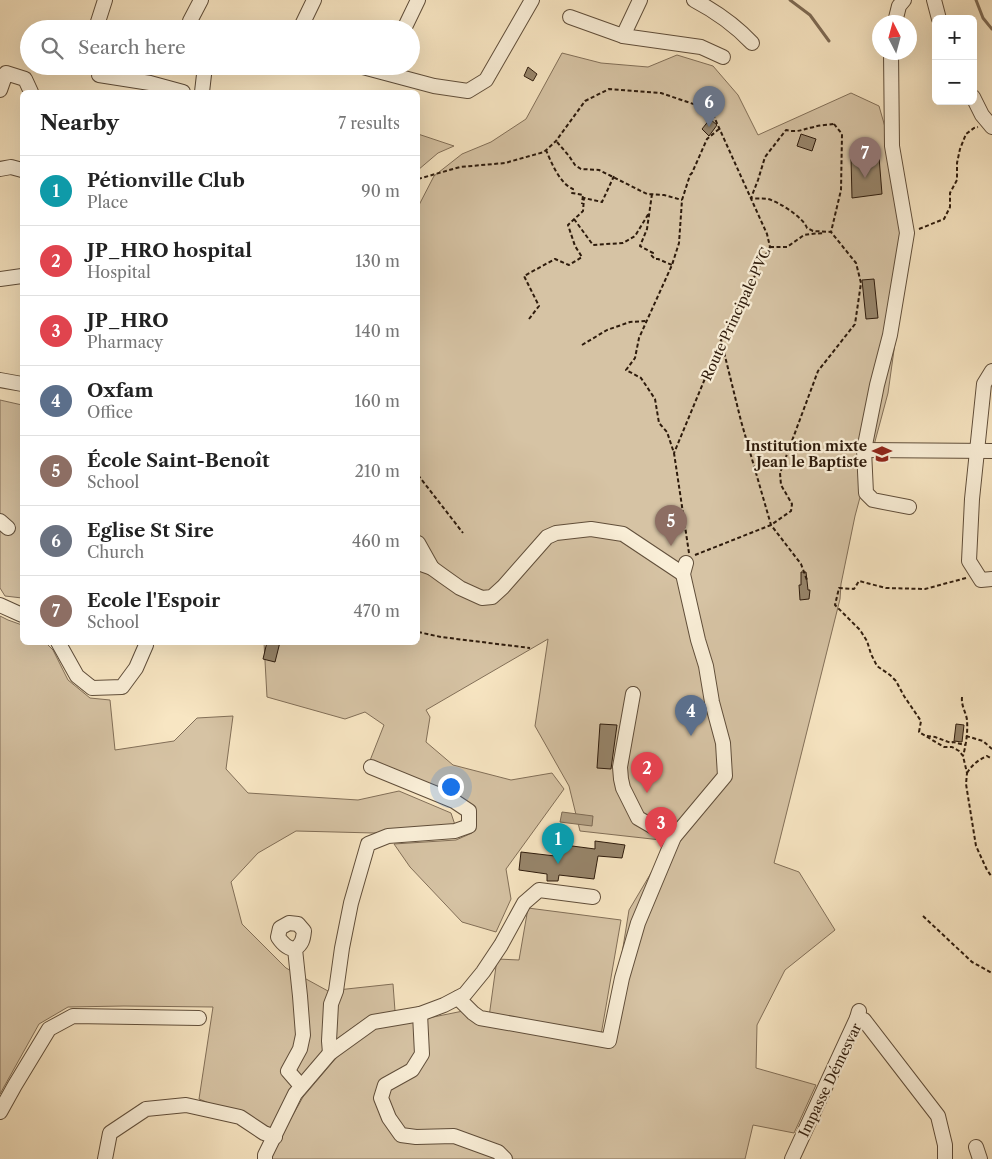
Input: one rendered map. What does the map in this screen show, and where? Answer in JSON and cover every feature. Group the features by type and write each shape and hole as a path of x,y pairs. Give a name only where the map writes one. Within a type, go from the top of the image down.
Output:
{"street":[{"path":"99,20 105,0"},
{"path":"191,20 201,0"},
{"path":"304,20 314,0"},
{"path":"408,20 418,0"},
{"path":"402,75 434,86 468,91 486,80 532,0"},
{"path":"623,36 640,0"},
{"path":"694,0 738,28 752,42"},
{"path":"896,15 899,6 904,0"},
{"path":"934,0 938,15"},
{"path":"570,17 623,36 701,47 723,57"},
{"path":"891,60 892,146 907,233 890,335 877,385 864,450 866,493 873,500 909,506"},
{"path":"0,90 6,73 25,79 30,90"},
{"path":"99,75 150,83 176,90"},
{"path":"202,90 204,75"},
{"path":"977,105 982,115 991,125"},
{"path":"0,169 11,167 20,169"},
{"path":"0,279 20,276"},
{"path":"992,371 984,384 972,498 969,561 982,580 992,580"},
{"path":"0,380 20,384"},
{"path":"864,450 992,451"},
{"path":"420,564 432,568 467,591 482,598 492,597 547,537 556,533 591,529 623,534 686,565 698,640 706,666 712,702 723,743 725,776 674,837 638,923 622,978 609,1041 480,1018 473,1014 458,998"},
{"path":"420,547 432,568"},
{"path":"0,605 20,614"},
{"path":"60,645 76,676 92,688 122,687 136,668 146,645"},
{"path":"633,694 620,767 623,788 638,818 674,837"},
{"path":"330,1053 331,1004 336,991 342,948 352,903 368,844 388,836 455,831 469,826 469,811 454,801 370,767"},
{"path":"265,1159 269,1135 295,1094 330,1053 373,1022 420,1014 444,1006 465,994 501,945 524,903 539,890 593,897"},
{"path":"294,950 303,1035 300,1049 288,1071 302,1086"},
{"path":"420,1014 422,1054 412,1070 385,1085 381,1098 389,1118 401,1134 416,1138 454,1136 498,1152 505,1159"},
{"name":"Impasse Démesvar","path":"792,1159 858,1015 864,1020 938,1116 945,1145 945,1159"},
{"path":"0,1112 14,1085 49,1029 73,1016 199,1018"},
{"path":"105,1159 110,1133 146,1109 186,1105 240,1117 269,1135"}],"path":[{"name":"Route Principale PVC","path":"420,178 460,167 505,163 546,150 556,141 585,101 609,89 661,94 711,110 767,234 770,247 721,340 674,453"},
{"path":"719,129 708,139 690,175 682,200 679,243 672,265 639,338 635,358 626,370 641,378 655,399 659,423 667,432 674,453 686,565 771,525 791,511 792,504 782,485 780,473 818,371 855,324 861,283 856,263 831,232 813,231 807,228 805,223 790,210 768,199 751,198 765,157 786,130 794,132 804,131 813,127 834,124 842,134 841,190 831,232"},
{"path":"907,233 944,219 950,207 950,193 957,180 957,163 966,134 974,128 991,125"},
{"path":"556,141 574,165 581,169 599,170 647,194 664,195 682,200"},
{"path":"546,150 567,187 573,189 572,193 583,195 583,210"},
{"path":"529,319 539,306 524,276 555,259 569,264 582,257 575,246 568,225 583,210 584,198 602,202 614,176"},
{"path":"652,194 647,229 640,246 653,253 650,255 655,259 672,265"},
{"path":"574,219 594,245 623,243 635,236 649,213"},
{"path":"770,247 787,247 804,236 831,232"},
{"path":"582,345 606,330 630,322 647,321"},
{"name":"Route Principale PVC","path":"721,340 741,421 771,525"},
{"path":"420,478 463,533"},
{"path":"771,525 801,564 807,580"},
{"path":"963,756 952,747 944,747 919,732 921,721 896,681 877,666 867,641 860,630 835,605 839,588 854,589 860,581 886,588 925,589 960,581 978,574"},
{"path":"420,632 441,637 530,648"},
{"path":"962,697 961,704 967,718 963,756 972,825 976,846 986,870 992,877"},
{"path":"924,736 965,745"},
{"path":"966,736 983,741 992,749"},
{"path":"966,773 972,765 981,759 987,756 992,759"},
{"path":"923,916 972,962 992,973"}],"shaded area":[{"path":"562,53 601,63 648,67 677,55 713,66 738,95 758,135 851,93 879,106 912,221 888,393 855,516 841,584 840,599 774,863 799,872 835,930 785,970 757,1025 756,1068 816,1085 794,1133 753,1125 745,1159 271,1159 271,1154 303,1097 337,1057 374,1029 473,1009 475,1023 607,1047 629,910 670,841 580,831 569,786 535,726 548,639 426,710 430,717 426,742 453,765 511,780 552,773 564,789 506,869 511,899 496,932 462,922 410,867 394,844 456,840 472,833 474,815 369,763 384,725 365,712 345,719 267,697 264,645 420,645 420,203 434,176 462,154 491,142 526,119"},
{"path":"420,135 454,146 438,153 420,168"},
{"path":"0,400 20,405 20,598 5,596 0,588"},
{"path":"0,616 20,624 20,645 48,645 53,650 68,680 90,698 110,700 115,750 174,741 197,718 233,716 226,769 248,793 358,800 399,791 451,813 455,825 374,833 296,831 258,853 231,882 242,924 286,968 328,991 393,984 395,1011 369,1016 334,1041 271,1128 199,1099 213,1007 68,1007 39,1024 0,1094"},
{"path":"562,812 593,816 592,826 560,822"},
{"path":"528,908 621,920 601,1035 489,1017 497,959 519,960"}],"building":[{"path":"528,67 537,74 533,81 524,76"},
{"path":"710,119 717,125 709,136 702,129"},
{"path":"801,134 816,139 812,151 797,146"},
{"path":"879,157 882,194 852,198 851,158"},
{"path":"874,279 878,318 866,319 862,280"},
{"path":"801,572 806,572 808,590 810,590 809,599 800,600 799,585 801,585"},
{"path":"266,645 279,645 275,662 263,659"},
{"path":"600,724 617,725 611,769 597,768"},
{"path":"956,724 964,725 962,742 954,741"},
{"path":"595,841 625,845 622,858 598,856 594,879 559,875 558,881 547,881 547,874 519,870 521,852 555,856 557,844 595,849"}],"waterway":[{"path":"790,0 810,15 829,41"},
{"path":"976,0 983,18 992,29"}],"place":[{"name":"Eglise St Sire","path":"709,127"},
{"name":"Ecole l'Espoir","path":"865,178"},
{"name":"Institution mixte Jean le Baptiste","path":"882,454"},
{"name":"École Saint-Benoît","path":"671,546"},
{"name":"Oxfam","path":"691,736"},
{"name":"JP_HRO hospital","path":"647,793"},
{"name":"JP_HRO","path":"661,848"},
{"name":"Pétionville Club","path":"558,864"}]}
